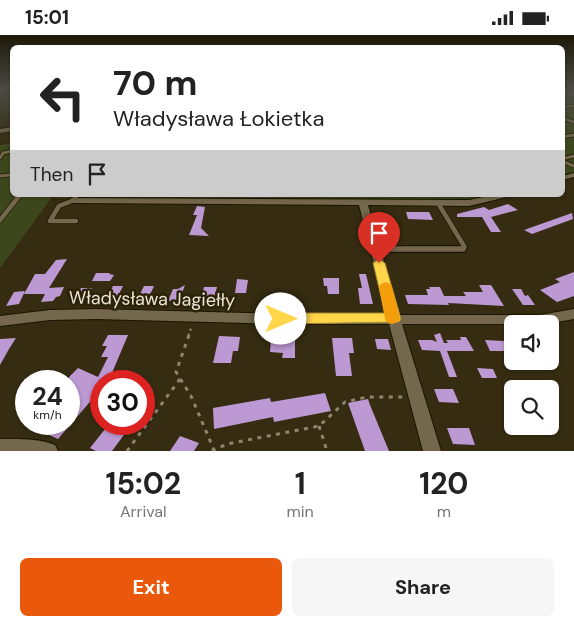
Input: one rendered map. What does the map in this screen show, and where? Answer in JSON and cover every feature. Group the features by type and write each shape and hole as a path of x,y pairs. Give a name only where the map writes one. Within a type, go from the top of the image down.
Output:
{"street":[{"path":"75,197 362,199 477,203 497,197"},
{"path":"362,199 432,451"},
{"name":"Władysława Jagiełły","path":"0,321 50,315 96,314 540,320 574,315"},
{"path":"0,448 26,448 49,451"}],"lane":[{"path":"0,158 2,153"},
{"path":"0,177 9,175"},
{"path":"0,220 18,197"},
{"path":"75,197 61,204 50,221 76,221"},
{"path":"375,249 463,249 464,246 438,203"}],"path":[{"path":"195,316 176,372 191,396 213,450 226,444 319,426 345,402 367,397 417,397"},
{"path":"127,451 180,379"},
{"path":"319,426 327,451"}],"green space":[{"path":"565,108 574,108 574,173 565,175"},
{"path":"10,143 10,197 52,197 0,268 0,145"},
{"path":"52,197 485,197 474,200 91,200"}],"building":[{"path":"508,204 518,210 491,217 501,232 491,232 482,217 457,217 457,214 484,207 489,210"},
{"path":"197,206 205,207 201,228 209,236 189,235 197,215 193,215"},
{"path":"406,212 429,212 433,220 408,219"},
{"path":"572,213 573,219 532,234 524,230"},
{"path":"67,259 49,288 64,287 60,296 56,297 53,301 41,302 45,294 24,294 35,274 45,274 56,260"},
{"path":"574,272 574,296 557,302 540,290 560,282 555,279"},
{"path":"96,273 110,273 114,275 110,281 92,281"},
{"path":"359,274 366,274 373,304 360,304 358,288 362,288"},
{"path":"323,278 339,278 339,294 328,294"},
{"path":"237,279 248,280 246,293 235,293"},
{"path":"185,285 179,301 168,301 173,289 178,289"},
{"path":"479,285 491,285 504,306 448,303 449,305 408,304 405,295 428,295 426,289 430,289 429,287 440,287 444,296 466,296 463,292 483,292"},
{"path":"113,286 123,286 116,300 106,300"},
{"path":"144,286 154,286 147,301 137,300"},
{"path":"204,287 217,287 213,302 200,302"},
{"path":"81,288 92,288 85,300 74,300"},
{"path":"512,289 521,289 525,296 528,295 535,305 523,305"},
{"path":"25,291 19,304 6,306 14,292"},
{"path":"440,333 444,343 448,343 446,340 461,340 460,337 466,337 474,351 447,351 457,377 449,377 440,351 422,350 418,340 437,342 434,335"},
{"path":"108,335 128,335 113,370 102,370 108,357 101,357 107,346 102,346"},
{"path":"219,336 240,337 238,351 233,351 231,363 213,363"},
{"path":"16,338 9,349 0,365 0,339"},
{"path":"271,338 295,338 295,358 282,358 283,353 270,352"},
{"path":"332,338 352,338 354,353 349,353 352,376 336,376"},
{"path":"375,339 388,339 391,350 377,349"},
{"path":"485,340 504,341 504,351 490,351"},
{"path":"78,368 90,373 90,402 80,413 80,370 76,370"},
{"path":"477,368 493,369 497,378 482,378"},
{"path":"434,389 453,389 459,403 439,402"},
{"path":"325,393 331,411 274,422 273,417 214,429 213,408 270,398 271,402"},
{"path":"368,399 389,451 365,451 348,403"},
{"path":"447,428 469,428 475,445 453,444"},
{"path":"49,435 61,435 58,439"},
{"path":"100,435 124,435 112,451 96,451 90,448"},
{"path":"180,436 199,443 194,451 170,451"}],"slow traffic":[{"path":"386,287 394,319 392,319"}],"route":[{"path":"281,319 394,319 379,263"}]}
